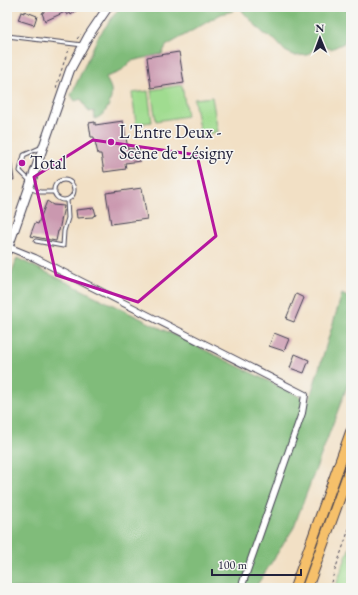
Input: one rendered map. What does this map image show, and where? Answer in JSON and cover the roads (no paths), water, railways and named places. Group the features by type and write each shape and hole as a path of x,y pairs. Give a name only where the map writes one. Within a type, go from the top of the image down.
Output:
{"highway":[{"path":"295,588 351,432"},
{"path":"307,588 351,466"}],"street":[{"path":"108,7 83,45 70,70 8,249 35,258 305,395 302,413 241,588"}],"lane":[{"path":"7,36 83,45"},
{"path":"44,146 24,155 20,171 30,185 40,192 55,192"},
{"path":"64,180 70,182 74,186 74,193 67,200 61,199 55,192 58,183 64,180"},
{"path":"36,241 63,246 64,230 68,218 67,200"}],"place":[{"name":"L'Entre Deux - Scène de Lésigny","path":"111,142"},
{"name":"Total","path":"22,163"}]}
